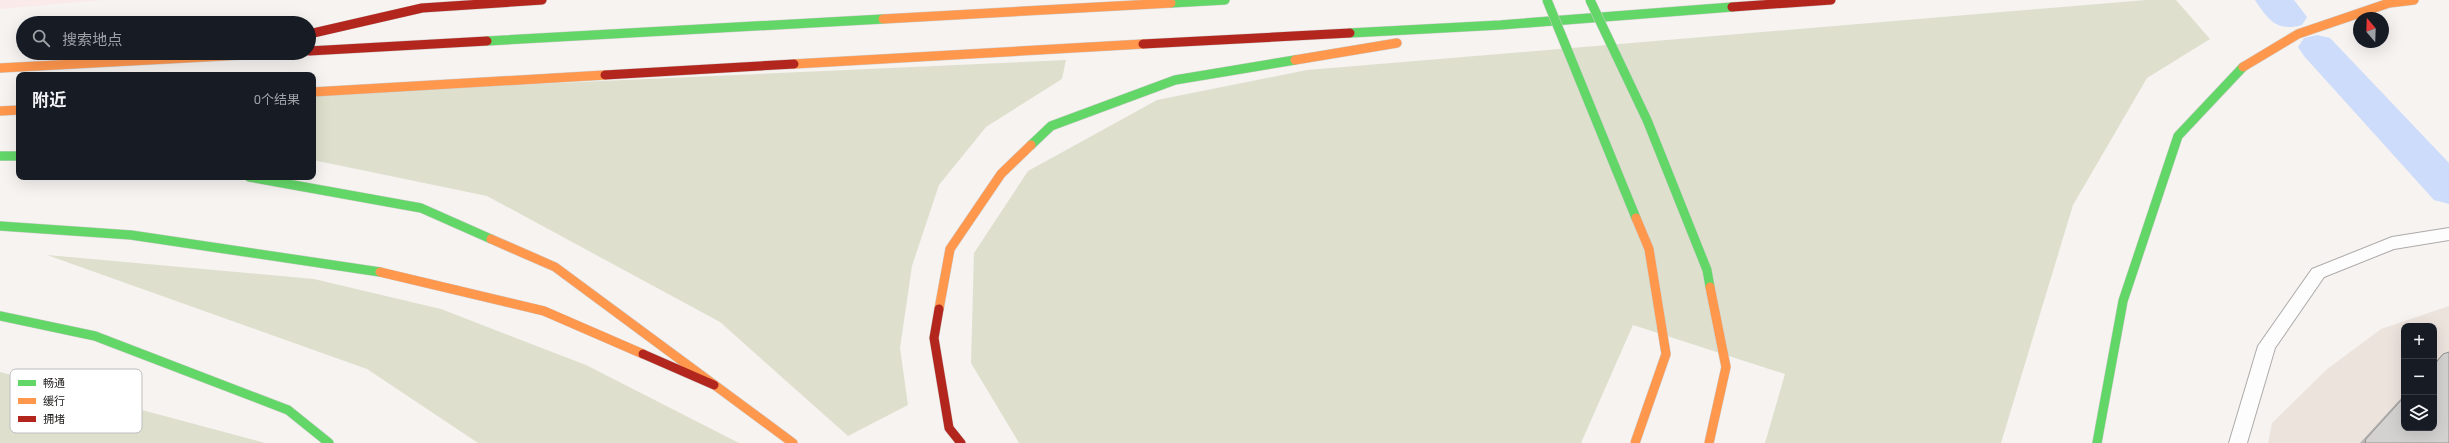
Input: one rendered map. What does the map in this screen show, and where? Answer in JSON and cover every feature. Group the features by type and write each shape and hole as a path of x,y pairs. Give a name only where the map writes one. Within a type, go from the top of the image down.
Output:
{"highway":[{"path":"316,32 422,8 542,0"},
{"path":"316,51 1225,0"},
{"path":"1547,0 1649,249 1666,354 1635,443"},
{"path":"1590,0 1647,120 1707,270 1726,367 1709,443"},
{"path":"316,92 1500,25 1831,0"},
{"path":"2097,443 2123,301 2178,136 2237,71 2298,34 2389,3 2414,0"},
{"path":"961,443 949,428 934,338 950,249 1001,174 1051,126 1174,80 1500,25"},
{"path":"0,61 51,60"},
{"path":"0,68 149,60"},
{"path":"0,111 16,110"},
{"path":"0,156 16,156"},
{"path":"266,180 421,208 548,264 793,443"},
{"path":"0,226 131,235 358,267 544,311 714,385"},
{"path":"0,316 95,336 288,410 329,443"}],"lane":[{"path":"2238,443 2267,346 2318,273 2392,243 2449,234"}],"shaded area":[{"path":"0,0 102,0 0,9"},
{"path":"2449,306 2449,443 2268,443 2272,423 2326,370 2381,329"}],"green space":[{"path":"2146,0 2176,0 2210,39 2147,78 2073,205 2001,443 1765,443 1785,374 1633,325 1581,443 1019,443 971,363 974,253 1028,171 1157,100 1307,70"},
{"path":"1066,60 1062,79 986,127 939,185 912,266 900,348 908,405 848,436 720,322 487,196 316,161 316,94"},
{"path":"47,255 314,279 441,309 586,365 739,443 478,443 367,369"},
{"path":"0,372 10,375 10,433 142,433 142,410 265,443 0,443"}],"building":[{"path":"2449,352 2449,443 2365,443 2366,439 2401,400 2401,431 2437,431 2437,361 2443,354"}],"waterway":[{"path":"2273,0 2289,17"},
{"path":"2317,47 2449,189"}],"traffic: fast":[{"path":"1171,3 1225,0"},
{"path":"1547,0 1636,218"},
{"path":"1590,0 1647,120 1707,270 1710,287"},
{"path":"1350,33 1500,25 1732,7"},
{"path":"487,41 883,19"},
{"path":"1031,145 1051,126 1175,80 1295,60"},
{"path":"2097,443 2123,301 2178,136 2237,71 2243,67"},
{"path":"0,156 16,156"},
{"path":"266,180 421,208 491,239"},
{"path":"0,226 131,235 358,267 380,272"},
{"path":"0,316 95,336 288,410 329,443"}],"traffic: slow":[{"path":"2243,67 2298,34 2389,3 2414,0"},
{"path":"883,19 1171,3"},
{"path":"1295,60 1397,43"},
{"path":"794,64 1143,44"},
{"path":"0,68 149,60"},
{"path":"316,92 605,75"},
{"path":"0,111 16,110"},
{"path":"939,309 950,249 1001,174 1031,145"},
{"path":"1635,443 1666,354 1649,249 1636,218"},
{"path":"491,239 555,267 793,443"},
{"path":"380,272 544,311 643,354"},
{"path":"1709,443 1726,367 1710,287"}],"traffic: jam":[{"path":"316,32 422,8 542,0"},
{"path":"1732,7 1831,0"},
{"path":"1143,44 1350,33"},
{"path":"316,51 487,41"},
{"path":"605,75 794,64"},
{"path":"939,309 934,338 949,428 961,443"},
{"path":"643,354 714,385"}]}
